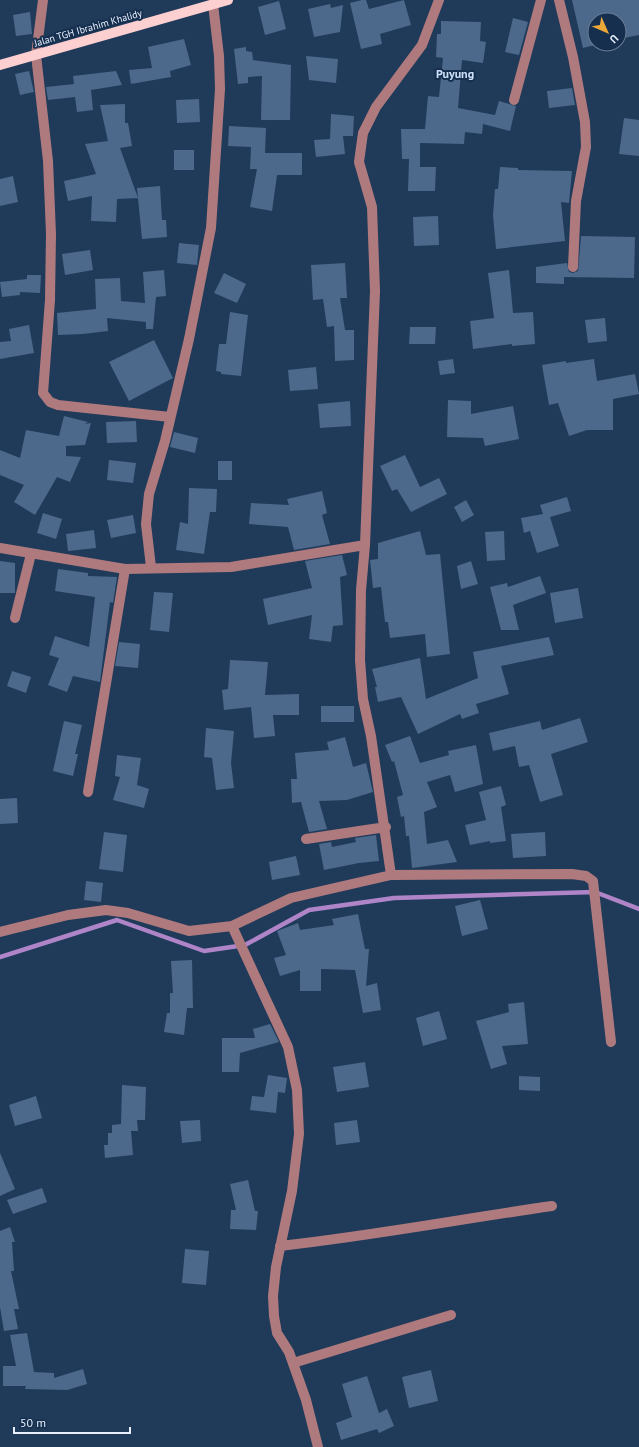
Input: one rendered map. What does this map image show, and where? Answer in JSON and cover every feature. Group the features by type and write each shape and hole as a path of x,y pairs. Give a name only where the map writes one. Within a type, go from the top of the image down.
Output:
{"main road":[{"name":"Jalan TGH Ibrahim Khalidy","path":"0,65 228,0"}],"street":[{"path":"42,0 36,55 48,161 51,207 50,300 44,396 50,402 58,405 170,417"},
{"path":"391,875 386,827 371,736 363,699 360,660 361,590 365,545 375,291 372,207 359,162 363,133 376,107 422,44 439,0"},
{"path":"514,100 541,0"},
{"path":"559,0 573,57 585,122 586,147 576,201 573,268"},
{"path":"151,568 146,524 149,494 165,440 200,292 211,228 220,89 219,56 213,4"},
{"path":"0,548 125,569 231,567 296,558 365,545"},
{"path":"15,618 31,554"},
{"path":"88,792 125,569"},
{"path":"306,839 386,827"},
{"path":"0,932 68,915 106,910 128,913 189,931 233,928 291,898 391,875 572,874 586,876 593,881 611,1042"},
{"path":"233,928 288,1047 297,1090 299,1134 292,1191 280,1246 273,1296 274,1316 277,1333 289,1352 306,1400 318,1447"},
{"path":"280,1246 375,1235 401,1229 552,1206"},
{"path":"293,1363 451,1315"}],"building":[{"path":"366,0 369,9 404,0 411,25 380,34 382,44 361,49 350,3"},
{"path":"572,0 639,0 639,35 627,37 627,12 587,12 587,47 583,48"},
{"path":"279,1 286,29 265,35 258,7"},
{"path":"330,4 331,8 343,5 340,32 314,37 308,9"},
{"path":"30,12 32,34 16,36 13,15"},
{"path":"513,18 528,22 519,55 505,52"},
{"path":"441,21 481,22 480,41 486,42 483,63 462,60 458,108 495,115 499,101 516,106 510,131 483,124 482,134 465,132 464,144 420,143 420,167 436,167 435,191 408,191 409,159 402,159 401,129 425,129 428,96 439,97 443,58 436,57 437,34 441,34"},
{"path":"184,39 191,65 170,71 171,77 131,84 129,70 152,68 148,47"},
{"path":"246,47 246,51 252,52 253,60 291,65 290,120 261,120 262,76 248,77 248,83 238,84 234,49"},
{"path":"306,56 338,59 336,83 309,80"},
{"path":"29,71 34,92 20,95 15,74"},
{"path":"116,71 122,85 91,90 93,110 77,112 75,97 48,100 46,87 74,84 73,76"},
{"path":"572,88 575,105 549,108 547,91"},
{"path":"199,99 200,122 177,123 176,100"},
{"path":"125,104 125,123 128,123 132,146 120,148 138,198 117,199 116,222 91,221 92,196 68,201 64,181 96,174 85,144 108,141 100,105"},
{"path":"331,114 354,116 353,136 343,136 345,154 316,157 314,140 330,139"},
{"path":"624,118 639,120 639,156 619,154"},
{"path":"229,126 266,128 265,153 302,153 302,175 277,175 272,211 250,207 257,169 250,169 251,147 228,146"},
{"path":"174,150 194,150 194,170 174,170"},
{"path":"500,167 518,168 518,170 572,171 569,203 561,202 565,241 496,249 493,215 495,189 498,189"},
{"path":"13,176 18,202 0,206 0,179"},
{"path":"160,186 162,220 166,220 167,237 142,239 137,188"},
{"path":"438,216 439,245 414,246 413,217"},
{"path":"581,236 635,237 634,278 564,277 564,284 536,283 536,267 567,263 569,272 573,273 578,271"},
{"path":"179,243 199,245 197,265 177,263"},
{"path":"90,250 93,270 65,275 62,254"},
{"path":"345,263 347,298 340,298 345,330 354,330 354,360 335,361 334,326 327,327 323,299 313,300 311,265"},
{"path":"164,270 166,296 156,297 153,329 146,329 146,322 107,318 108,331 58,335 57,313 96,309 95,279 120,278 121,301 145,303 143,272"},
{"path":"509,270 513,313 533,312 535,344 512,346 512,344 473,349 470,321 494,318 488,273"},
{"path":"224,273 246,284 237,303 214,293"},
{"path":"27,275 41,275 40,293 20,292 20,295 2,297 0,282 27,279"},
{"path":"230,312 248,315 241,376 221,374 221,372 216,371 219,344 226,344"},
{"path":"605,318 607,341 588,343 585,320"},
{"path":"29,325 34,353 0,359 0,342 11,341 9,329"},
{"path":"410,327 436,327 435,344 409,344"},
{"path":"154,340 173,378 129,401 109,362"},
{"path":"453,359 455,373 440,375 438,361"},
{"path":"594,359 597,381 635,374 639,394 613,399 613,430 587,430 569,436 558,403 549,405 542,365 566,361 566,363"},
{"path":"316,367 318,389 290,391 288,370"},
{"path":"448,400 471,401 471,414 513,406 519,439 485,446 483,438 447,437"},
{"path":"350,401 351,426 320,428 318,404"},
{"path":"64,416 88,422 85,424 91,423 85,445 66,446 66,456 81,457 70,482 57,477 35,515 14,502 24,485 0,475 0,450 20,458 26,430 59,436"},
{"path":"136,421 137,442 107,443 106,422"},
{"path":"174,432 198,438 195,453 170,447"},
{"path":"405,455 420,487 439,478 447,494 411,512 397,489 392,491 380,466"},
{"path":"109,460 136,463 133,483 107,480"},
{"path":"218,461 232,461 232,480 218,480"},
{"path":"189,488 217,489 216,512 210,512 204,554 176,550 180,522 188,524"},
{"path":"322,491 327,513 322,515 330,544 294,550 288,527 249,524 251,503 289,505 287,499"},
{"path":"567,497 571,511 550,517 559,546 537,553 530,531 524,533 521,518 543,514 540,505"},
{"path":"466,500 474,515 462,522 454,507"},
{"path":"43,513 62,519 56,539 37,533"},
{"path":"133,515 136,533 111,538 107,520"},
{"path":"94,530 96,548 68,551 66,534"},
{"path":"420,531 426,555 440,554 450,654 427,657 425,634 390,638 388,622 385,622 381,587 373,588 370,560 378,559 378,543"},
{"path":"504,531 505,560 487,561 485,532"},
{"path":"342,555 347,575 340,577 343,625 333,626 331,642 309,639 312,615 268,625 263,599 312,588 305,561"},
{"path":"0,561 15,563 15,593 0,593"},
{"path":"471,561 478,584 461,589 457,566"},
{"path":"58,569 88,573 88,576 117,577 113,603 110,602 100,682 73,676 67,692 48,685 59,658 49,655 55,636 89,647 95,597 55,591"},
{"path":"540,576 546,593 513,605 519,630 501,630 490,587 507,583 508,587"},
{"path":"578,588 583,618 555,623 550,593"},
{"path":"154,592 173,593 169,632 150,630"},
{"path":"549,637 554,655 501,666 509,694 476,704 479,713 462,719 460,714 418,734 401,697 378,702 375,687 377,687 372,669 420,658 426,699 478,678 473,652"},
{"path":"119,642 140,644 138,668 115,666"},
{"path":"230,660 268,662 265,695 299,694 299,715 273,715 275,736 254,738 251,707 224,710 222,690 228,689"},
{"path":"12,671 31,677 26,693 7,686"},
{"path":"321,706 354,706 354,722 321,722"},
{"path":"580,718 588,742 551,754 563,795 540,802 529,765 519,767 515,746 493,751 489,733 540,721 542,730"},
{"path":"64,721 82,725 75,754 78,754 73,776 53,771"},
{"path":"206,728 234,731 231,763 234,788 216,790 212,758 204,757"},
{"path":"410,736 420,763 449,755 448,751 476,745 483,784 455,792 450,775 427,782 437,807 424,812 427,844 448,840 457,862 412,868 409,836 406,836 404,816 401,817 397,797 403,795 394,761 392,762 385,745"},
{"path":"345,737 353,767 366,763 373,792 347,800 319,801 327,829 309,832 301,802 292,803 291,779 297,779 295,753 329,750 327,742"},
{"path":"117,755 141,758 137,785 149,789 144,808 113,800 120,777 115,776"},
{"path":"501,786 506,805 501,807 506,841 490,843 490,841 470,845 465,825 486,820 479,792"},
{"path":"17,798 18,823 0,824 0,799"},
{"path":"104,832 127,835 123,872 99,869"},
{"path":"545,832 546,856 513,858 511,834"},
{"path":"376,835 379,861 359,863 324,870 319,844 331,842 332,847 356,842 355,838"},
{"path":"296,856 300,875 272,880 269,862"},
{"path":"86,881 103,883 101,902 84,900"},
{"path":"480,900 488,929 462,936 455,906"},
{"path":"358,914 365,949 369,949 366,986 377,983 381,1010 363,1013 355,970 321,969 321,991 300,991 300,970 280,976 274,958 286,955 277,931 298,923 300,930 334,925 332,919"},
{"path":"192,960 193,1008 187,1008 184,1035 164,1032 167,1013 170,1013 170,993 173,993 171,961"},
{"path":"524,1002 528,1044 502,1046 507,1064 491,1069 476,1021 509,1012 508,1004"},
{"path":"439,1011 447,1039 423,1046 416,1018"},
{"path":"270,1024 279,1042 240,1053 239,1072 222,1072 222,1038 255,1038 253,1029"},
{"path":"365,1062 369,1087 337,1092 333,1067"},
{"path":"268,1075 287,1078 285,1093 278,1092 276,1113 250,1110 252,1096 264,1097"},
{"path":"519,1076 540,1077 540,1091 519,1090"},
{"path":"122,1085 146,1087 145,1120 137,1120 138,1131 131,1131 133,1155 105,1158 104,1145 108,1145 108,1133 112,1133 112,1125 121,1124"},
{"path":"36,1096 42,1118 15,1126 9,1105"},
{"path":"200,1120 201,1141 182,1143 180,1121"},
{"path":"357,1120 360,1142 336,1145 334,1123"},
{"path":"0,1153 15,1189 0,1196"},
{"path":"248,1180 255,1211 258,1211 256,1230 230,1229 231,1210 236,1210 230,1184"},
{"path":"42,1188 47,1202 13,1214 7,1200"},
{"path":"10,1227 15,1242 12,1242 14,1271 11,1271 19,1309 14,1309 18,1329 4,1331 0,1307 0,1231"},
{"path":"185,1249 209,1251 206,1285 182,1283"},
{"path":"27,1333 34,1372 54,1373 54,1378 83,1369 87,1384 67,1390 25,1389 26,1386 3,1386 3,1366 16,1366 10,1335"},
{"path":"431,1370 438,1401 409,1408 402,1377"},
{"path":"367,1376 379,1413 387,1409 394,1426 379,1433 377,1429 341,1440 336,1423 352,1417 342,1384"}],"waterway":[{"path":"0,957 117,920 204,951 245,945 309,910 394,898 595,892 639,909"}],"district":[{"name":"Puyung","path":"455,73"}]}
